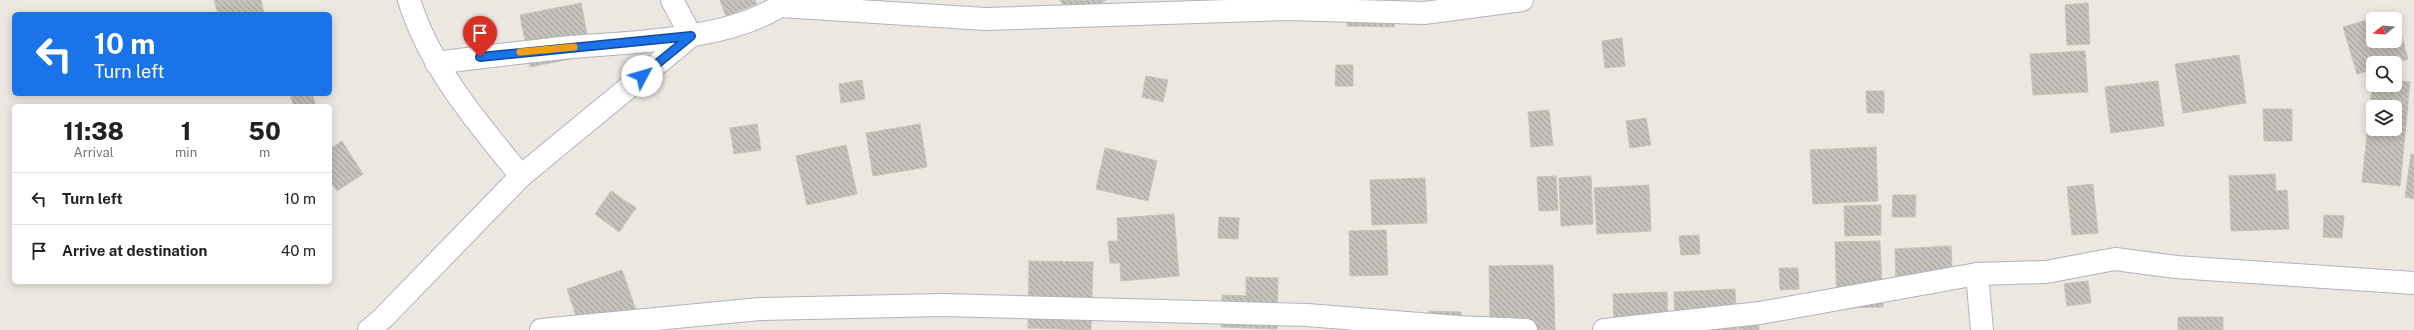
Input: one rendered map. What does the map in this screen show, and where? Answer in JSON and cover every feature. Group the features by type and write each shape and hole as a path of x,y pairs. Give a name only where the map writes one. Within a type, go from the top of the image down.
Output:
{"street":[{"path":"409,0 416,21 436,63 475,120 521,176"},
{"path":"672,0 691,36"},
{"path":"436,63 510,53 691,36 740,24 784,3 985,19 1288,9 1424,13 1522,0"},
{"path":"369,330 383,318 521,176 691,36"},
{"path":"1604,330 1761,322 1977,274 2046,272 2115,259 2176,266 2414,283"},
{"path":"1977,274 1982,330"},
{"path":"541,330 760,309 943,305 1170,321 1307,322 1526,330"}],"building":[{"path":"214,0 261,0 264,12 217,12"},
{"path":"720,0 755,0 757,4 726,16"},
{"path":"1060,0 1106,0 1073,21"},
{"path":"1348,0 1395,0 1394,27 1347,26"},
{"path":"581,3 591,55 530,67 520,15"},
{"path":"2088,3 2090,44 2067,45 2065,5"},
{"path":"2366,20 2366,48 2402,48 2402,37 2408,59 2402,61 2402,56 2366,56 2366,71 2357,74 2343,27"},
{"path":"1622,38 1625,66 1605,68 1602,41"},
{"path":"2085,51 2088,92 2033,95 2030,54"},
{"path":"2239,55 2246,103 2183,113 2175,64"},
{"path":"1336,65 1353,65 1353,86 1335,86"},
{"path":"1146,76 1168,80 1163,102 1142,97"},
{"path":"862,80 865,99 841,103 839,84"},
{"path":"2158,81 2164,126 2111,133 2105,87"},
{"path":"2402,81 2410,82 2400,186 2362,182 2367,136 2402,136 2402,100 2371,100 2372,92 2402,92"},
{"path":"1866,91 1884,91 1884,113 1867,113"},
{"path":"291,96 313,96 315,104 293,104"},
{"path":"2263,109 2292,109 2292,141 2264,141"},
{"path":"1549,110 1553,145 1531,147 1528,112"},
{"path":"1646,118 1651,145 1630,148 1626,121"},
{"path":"757,124 761,150 734,154 730,128"},
{"path":"920,124 927,167 873,176 866,133"},
{"path":"342,141 363,174 337,191 332,183 332,148"},
{"path":"846,145 857,194 807,205 796,156"},
{"path":"1876,147 1878,201 1813,204 1810,150"},
{"path":"1105,148 1157,161 1148,201 1096,189"},
{"path":"2411,154 2414,154 2414,199 2405,197"},
{"path":"2275,174 2276,191 2287,190 2289,229 2231,231 2229,176"},
{"path":"1556,176 1558,210 1539,211 1537,177"},
{"path":"1591,176 1593,224 1561,226 1559,178"},
{"path":"1425,178 1427,223 1372,225 1370,180"},
{"path":"2093,184 2098,233 2072,235 2067,187"},
{"path":"1649,185 1651,231 1597,234 1594,188"},
{"path":"611,191 636,208 619,232 595,214"},
{"path":"1893,195 1916,195 1915,217 1892,217"},
{"path":"1881,205 1881,235 1845,236 1844,206"},
{"path":"1174,214 1179,276 1121,281 1120,263 1110,263 1108,241 1118,241 1117,218"},
{"path":"2324,215 2344,216 2342,238 2323,237"},
{"path":"1219,217 1239,218 1238,239 1218,238"},
{"path":"1386,230 1388,275 1350,276 1349,231"},
{"path":"1699,235 1700,254 1681,255 1679,236"},
{"path":"1880,241 1883,307 1837,308 1835,242"},
{"path":"1951,246 1953,288 1896,290 1895,249"},
{"path":"1029,261 1093,262 1091,330 1028,328"},
{"path":"1553,265 1555,330 1512,330 1512,317 1490,318 1489,266"},
{"path":"1779,268 1798,268 1799,289 1780,290"},
{"path":"622,270 637,313 581,330 567,289"},
{"path":"1246,277 1278,278 1277,329 1221,327 1222,295 1246,296"},
{"path":"2088,281 2091,303 2067,306 2064,284"},
{"path":"1735,289 1737,330 1675,330 1674,292"},
{"path":"1667,292 1668,330 1614,330 1613,294"},
{"path":"1758,310 1759,330 1739,330 1739,311"},
{"path":"1429,311 1461,312 1461,322 1429,330"},
{"path":"2178,317 2223,317 2223,330 2178,330"}],"slow traffic":[{"path":"520,52 574,47"}],"route":[{"path":"480,57 691,36 642,76"}]}
